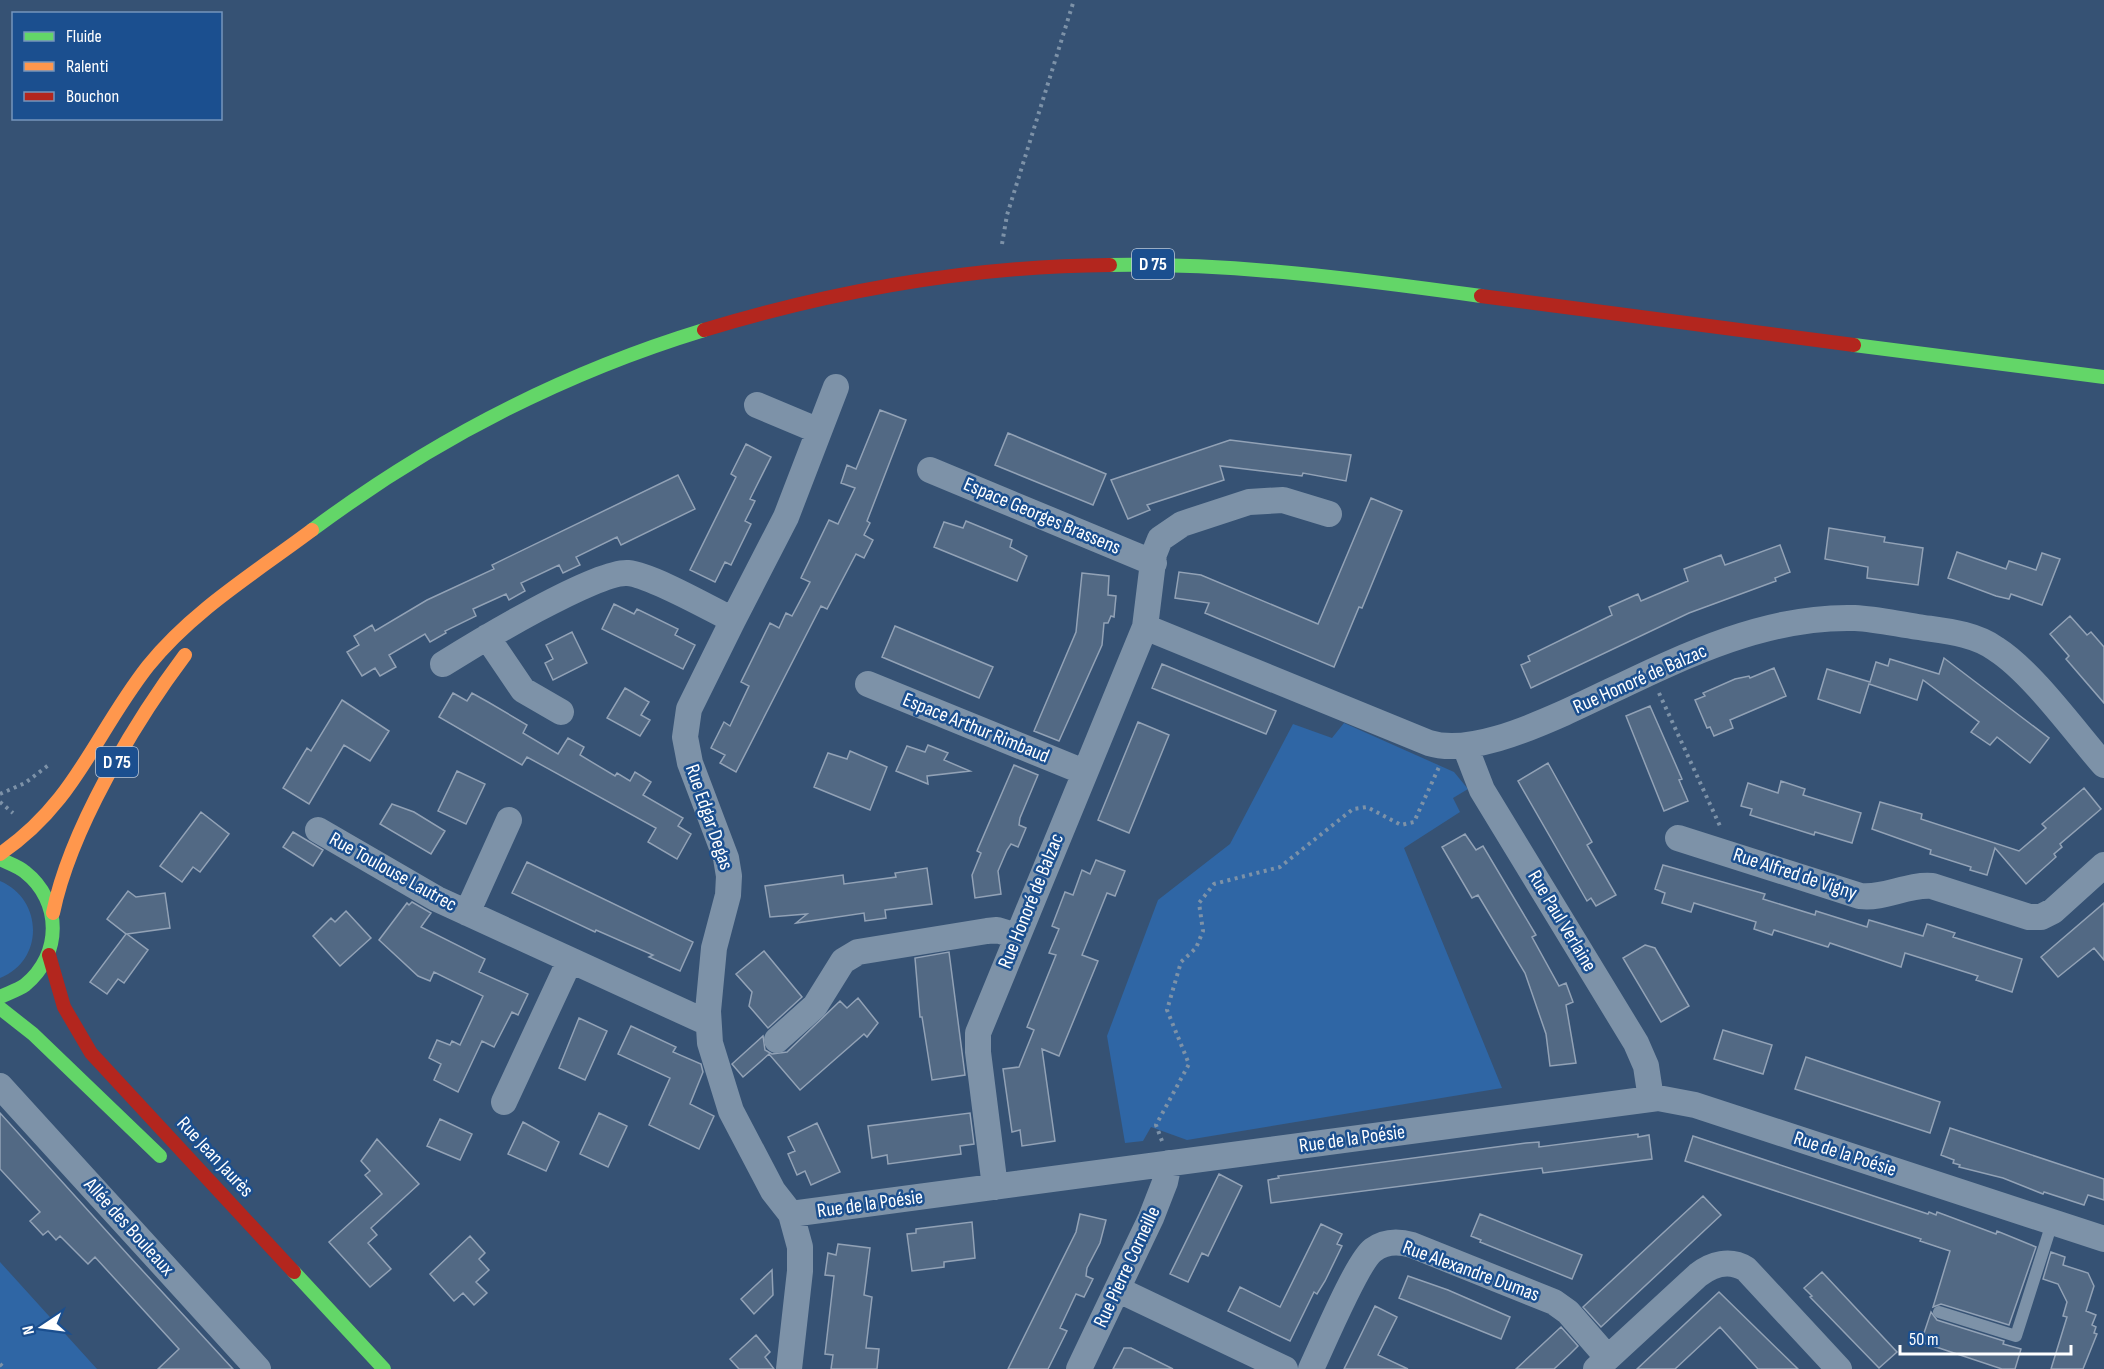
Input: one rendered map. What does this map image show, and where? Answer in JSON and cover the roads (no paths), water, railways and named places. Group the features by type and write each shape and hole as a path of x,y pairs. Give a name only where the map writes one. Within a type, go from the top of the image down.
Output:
{"main road":[{"name":"D 75","path":"0,857 24,839 60,803 118,706 177,633 203,610 264,567 327,518 409,463 504,411 603,366 699,331 793,303 873,287 1001,269 1087,264 1174,264 1274,271 2104,377"},
{"name":"D 75","path":"208,626 264,567"},
{"name":"D 75","path":"53,913 62,871 71,849 137,724 162,684 192,645"},
{"path":"0,857 32,876 45,893 53,913 54,934 49,955 34,978 16,991 0,997"},
{"name":"Rue Jean Jaurès","path":"49,955 65,1013 95,1058 384,1369"},
{"name":"Rue Jean Jaurès","path":"0,1008 33,1034 171,1167"}],"street":[{"name":"Rue Edgar Degas","path":"708,1023 714,948 729,895 729,876 726,858 690,763 685,727 690,709 786,517 836,387"},
{"path":"758,405 819,431"},
{"name":"Espace Georges Brassens","path":"930,470 1154,563"},
{"name":"Rue Honoré de Balzac","path":"994,1187 977,1041 981,1022 1145,627 1154,563 1160,539 1172,530 1236,505 1272,499 1329,514"},
{"path":"443,664 487,637 603,577 621,573 639,575 733,620"},
{"name":"Rue Honoré de Balzac","path":"1457,747 1539,724 1737,637 1801,621 1867,619 1953,633 1982,641 2004,655 2104,765"},
{"path":"1145,627 1429,743 1457,747"},
{"path":"487,637 523,690 561,712"},
{"name":"Espace Arthur Rimbaud","path":"868,684 1084,772"},
{"name":"Rue Paul Verlaine","path":"1457,747 1636,1042 1646,1066 1651,1099"},
{"name":"Rue Toulouse Lautrec","path":"467,913 509,820"},
{"name":"Rue Toulouse Lautrec","path":"318,831 416,888 708,1023"},
{"name":"Rue Alfred de Vigny","path":"1678,838 1860,896 1879,896 1916,886 1932,886 2036,917 2053,910 2104,865"},
{"path":"777,1040 815,1006 843,961 858,952 987,931 997,930 1017,936"},
{"path":"504,1102 570,960"},
{"name":"Rue de la Poésie","path":"708,1023 712,1052 731,1111 773,1191 791,1214 1668,1098 2104,1239"},
{"name":"Allée des Bouleaux","path":"0,1086 258,1369"},
{"name":"Rue Pierre Corneille","path":"1079,1369 1119,1290 1163,1190 1169,1164"},
{"path":"789,1369 801,1259 791,1214"},
{"name":"Rue Alexandre Dumas","path":"1311,1369 1364,1260 1381,1245 1395,1242 1412,1245 1554,1302 1568,1312 1602,1363"},
{"path":"1602,1363 1698,1275 1711,1266 1725,1264 1746,1269 1839,1369"},
{"path":"1119,1290 1285,1369"}],"lane":[{"path":"1939,1312 2016,1336 2052,1222"}]}
